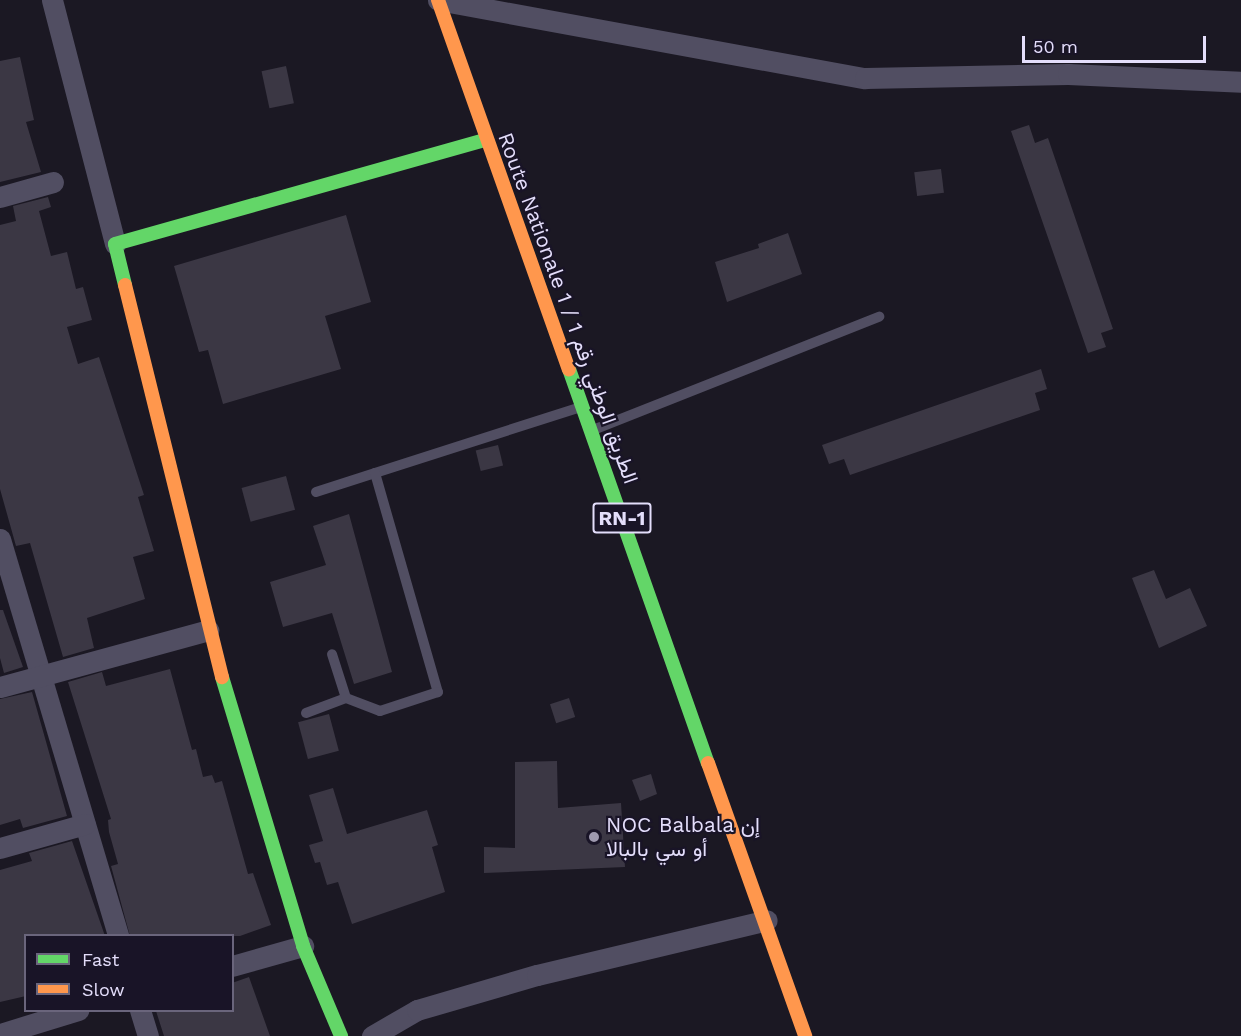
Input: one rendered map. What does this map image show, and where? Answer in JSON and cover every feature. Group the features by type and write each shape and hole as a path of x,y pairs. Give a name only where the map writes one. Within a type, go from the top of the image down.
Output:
{"street":[{"path":"52,0 115,244 208,630 303,946 341,1036"},
{"path":"438,0 865,78 1068,74 1241,82"},
{"name":"Route Nationale 1 / الطريق الوطني رقم 1","path":"438,0 485,140 767,921 805,1036"},
{"path":"115,244 485,140"},
{"path":"0,197 53,182"},
{"path":"0,539 117,934"},
{"path":"0,687 208,630"},
{"path":"0,848 85,824"},
{"path":"372,1036 428,1007 537,975 767,921"},
{"path":"234,965 303,946"},
{"path":"0,1034 75,1012"},
{"path":"140,1012 148,1036"}],"lane":[{"path":"590,431 879,317"},
{"path":"316,492 581,407"},
{"path":"306,713 346,698 380,711 438,692 375,473"},
{"path":"332,654 346,698"}],"building":[{"path":"20,57 34,120 26,122 41,172 0,182 0,61"},
{"path":"286,66 294,103 269,108 262,71"},
{"path":"1029,125 1035,143 1048,138 1113,329 1101,333 1106,347 1088,353 1011,131"},
{"path":"941,169 944,193 917,196 914,172"},
{"path":"48,197 51,207 39,211 51,256 67,252 76,289 83,287 92,320 67,327 78,364 99,357 144,495 138,497 154,551 133,557 145,599 87,618 94,648 63,657 30,543 16,546 0,489 0,225 16,221 13,206"},
{"path":"346,215 371,302 325,316 341,369 223,404 208,350 199,352 174,266"},
{"path":"788,233 802,274 727,302 715,262 759,248 758,244"},
{"path":"1041,369 1047,389 1035,393 1040,410 850,475 844,459 829,464 822,445"},
{"path":"498,445 503,465 481,471 476,451"},
{"path":"286,476 295,510 251,522 242,488"},
{"path":"349,514 392,672 354,684 332,613 283,627 270,582 326,565 313,526"},
{"path":"1154,570 1166,599 1190,588 1207,626 1159,648 1132,578"},
{"path":"0,610 3,610 23,667 4,673 0,658"},
{"path":"170,669 192,750 196,749 203,777 212,775 215,783 222,781 248,874 253,873 271,925 240,936 234,936 234,934 129,934 111,866 118,864 109,832 108,820 111,819 68,682 102,672 106,686"},
{"path":"32,692 67,816 23,828 20,819 0,825 0,699"},
{"path":"569,698 575,717 556,723 550,704"},
{"path":"329,714 339,751 308,759 298,722"},
{"path":"557,761 558,808 621,803 625,867 484,873 484,847 515,848 515,762"},
{"path":"651,774 657,794 640,801 632,780"},
{"path":"333,788 347,834 427,810 438,845 432,847 445,892 352,924 338,882 327,885 320,862 315,863 309,845 323,841 309,795"},
{"path":"72,841 104,934 24,934 24,996 0,1002 0,870 32,861 29,853"},
{"path":"249,977 270,1036 164,1036 156,1012 234,1012 234,982"}],"traffic: fast":[{"path":"125,285 115,244 485,140"},
{"path":"569,369 708,763"},
{"path":"222,677 303,946 341,1036"}],"traffic: slow":[{"path":"438,0 569,369"},
{"path":"125,285 222,677"},
{"path":"708,763 805,1036"}],"place":[{"name":"NOC Balbala إن أو سي بالبالا","path":"594,837"}]}
